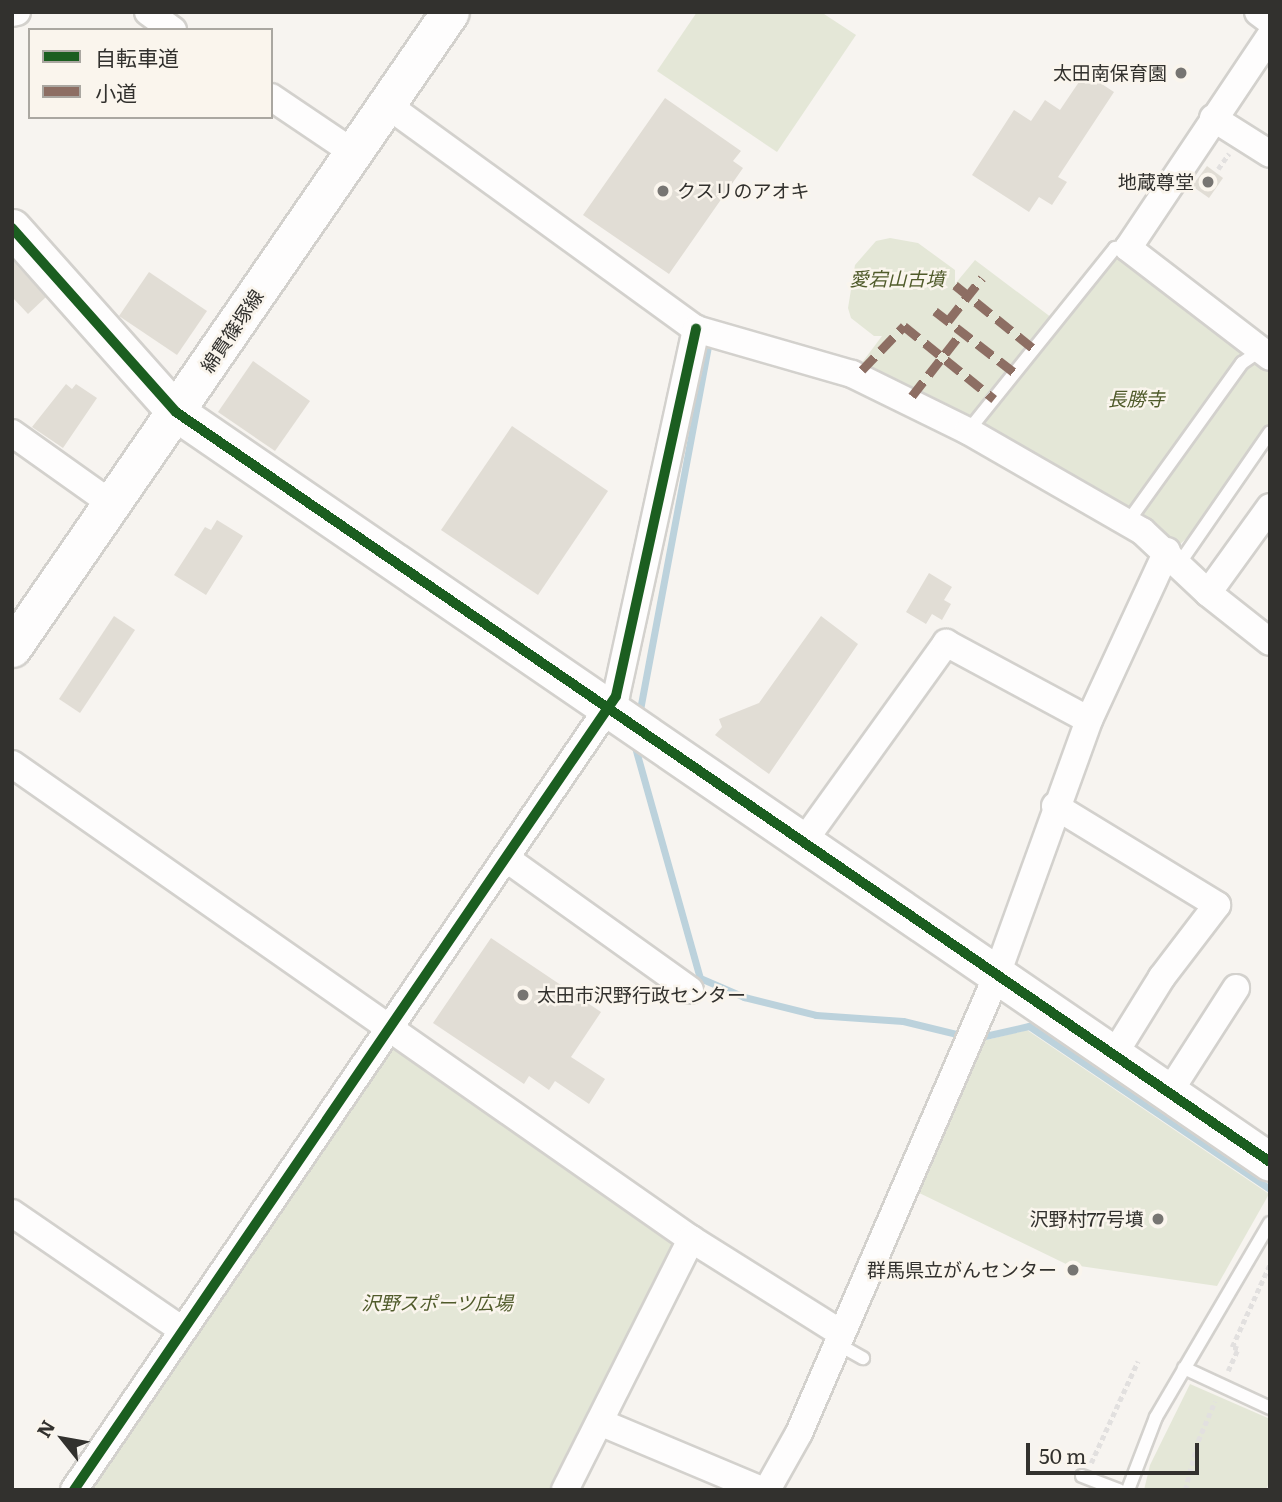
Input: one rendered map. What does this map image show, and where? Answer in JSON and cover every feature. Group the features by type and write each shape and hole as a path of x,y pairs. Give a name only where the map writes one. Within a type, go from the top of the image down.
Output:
{"street":[{"path":"148,12 170,28"},
{"name":"綿貫篠塚線","path":"12,648 450,12"},
{"path":"1258,12 1270,21"},
{"path":"1267,348 1128,248 1270,36"},
{"path":"273,98 354,153"},
{"path":"386,104 696,329 852,374 968,431 1127,523 1173,558 1214,602 1270,642"},
{"path":"1213,118 1270,154"},
{"path":"12,228 176,412 801,845 1270,1162"},
{"path":"75,1490 608,712 616,696 696,329"},
{"path":"12,433 112,504"},
{"path":"1208,593 1270,507"},
{"path":"767,1490 799,1433 996,977 1055,806 1089,720 1173,558"},
{"path":"801,845 946,643 1089,720"},
{"path":"12,764 691,1239 841,1334"},
{"path":"1055,806 1217,905 1162,976 1113,1056"},
{"path":"507,859 690,990"},
{"path":"1168,1094 1236,988"},
{"path":"12,1213 183,1330"},
{"path":"565,1490 602,1423 691,1239"},
{"path":"602,1423 761,1490"}],"lane":[{"path":"968,431 1115,248 1128,248"},
{"path":"1127,523 1242,363 1267,348"},
{"path":"1173,558 1270,432"},
{"path":"1128,1490 1137,1457 1184,1367 1270,1223"},
{"path":"841,1334 843,1347 863,1358"},
{"path":"1184,1367 1270,1408"},
{"path":"1083,1477 1119,1490"}],"path":[{"path":"1083,1477 1138,1361"}],"green space":[{"path":"697,12 821,12 856,35 777,152 657,71"},
{"name":"長勝寺","path":"890,238 918,243 955,270 955,284 975,260 1060,324 1112,260 1132,259 1270,372 1270,424 1190,535 1175,549 858,368 882,336 874,336 851,318 848,308 855,265 876,241"},
{"path":"1027,1030 1269,1194 1217,1286 1066,1264 911,1189 974,1043"},
{"name":"沢野スポーツ広場","path":"387,1041 670,1237 672,1251 553,1490 84,1490"},
{"path":"1190,1384 1270,1419 1270,1480 1266,1490 1144,1490 1150,1465"}],"building":[{"path":"1085,73 1114,92 1058,177 1067,182 1052,205 1039,197 1029,212 972,175 1014,110 1031,121 1045,100 1060,110"},
{"name":"クスリのアオキ","path":"665,98 741,151 733,161 743,168 669,274 583,215"},
{"name":"地蔵尊堂","path":"1207,166 1223,178 1209,198 1192,186"},
{"path":"12,260 46,297 28,314 12,297"},
{"path":"149,272 207,311 177,355 119,316"},
{"path":"253,361 310,401 275,451 218,412"},
{"path":"66,384 72,389 76,384 97,398 63,448 32,427"},
{"path":"512,426 608,491 538,595 441,530"},
{"path":"217,520 243,536 206,595 174,575 205,527 211,530"},
{"path":"929,573 952,587 944,600 951,604 942,620 932,614 926,624 906,612"},
{"path":"114,616 135,630 80,713 59,699"},
{"path":"821,616 858,644 769,774 715,735 722,727 719,719 759,703"},
{"path":"491,938 601,1012 571,1057 605,1079 589,1104 555,1081 549,1090 529,1076 524,1084 433,1023"}],"waterway":[{"path":"639,715 708,348"},
{"path":"633,740 700,978 744,997 816,1015 903,1021 965,1036"},
{"path":"976,1038 1029,1026 1270,1189"}],"marked path":[{"path":"948,321 982,278"},
{"path":"955,285 1034,349"},
{"path":"935,311 1015,373"},
{"path":"862,370 904,326 994,399"},
{"path":"912,396 962,332"}],"cycle path":[{"path":"12,228 176,412 1270,1162"},
{"path":"74,1490 616,696 696,329"}],"place":[{"name":"太田南保育園","path":"1181,73"},
{"name":"地蔵尊堂","path":"1208,182"},
{"name":"クスリのアオキ","path":"663,191"},
{"name":"太田市沢野行政センター","path":"523,995"},
{"name":"沢野村77号墳","path":"1158,1219"},
{"name":"群馬県立がんセンター","path":"1073,1270"}],"park label":[{"name":"愛宕山古墳","path":"897,279"}]}
